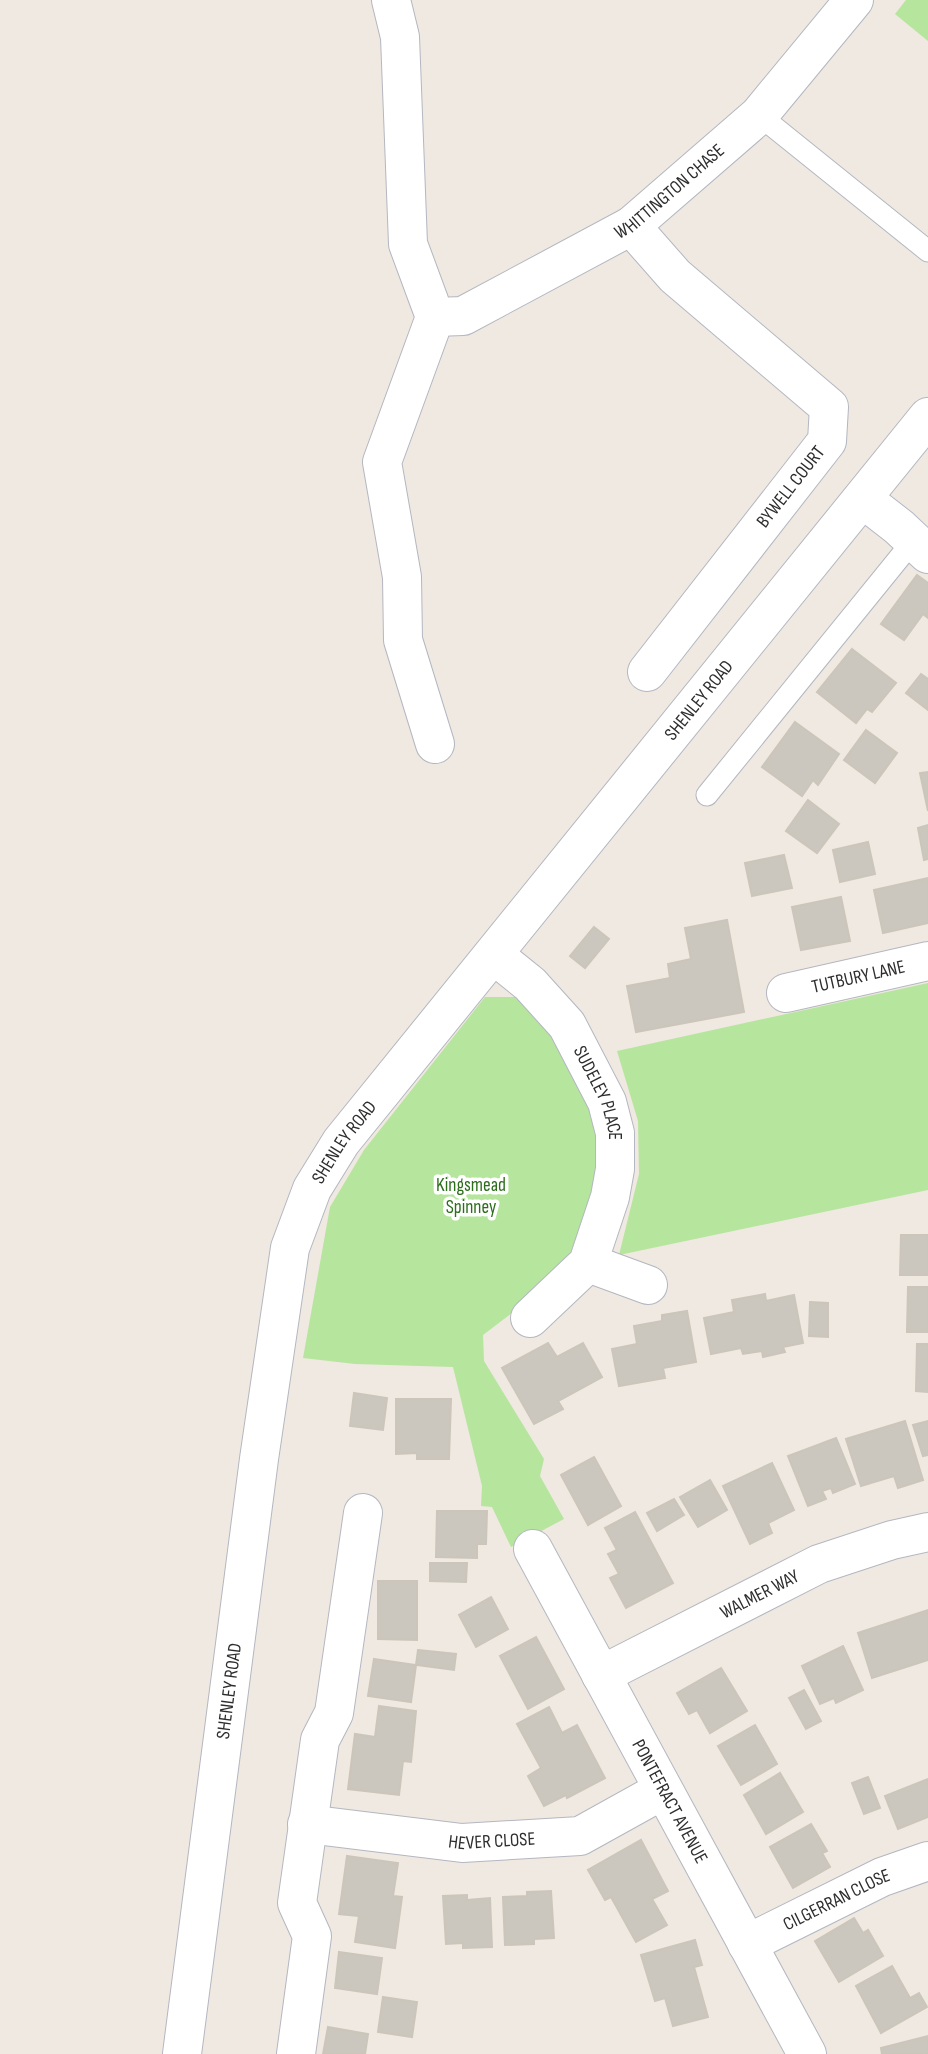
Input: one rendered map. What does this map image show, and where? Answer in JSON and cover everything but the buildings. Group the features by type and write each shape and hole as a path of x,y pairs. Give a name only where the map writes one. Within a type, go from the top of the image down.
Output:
{"street":[{"path":"391,0 400,37 408,244 435,317 382,461 402,577 403,640 435,744"},
{"name":"WHITTINGTON CHASE","path":"435,317 463,316 631,226 759,115 838,6"},
{"name":"BYWELL COURT","path":"631,226 674,276 829,407 827,441 647,672"},
{"name":"SHENLEY ROAD","path":"182,2054 259,1459 290,1248 312,1189 341,1142 928,417"},
{"path":"863,499 899,527 920,548"},
{"name":"SUDELEY PLACE","path":"494,955 530,984 567,1025 607,1102 615,1133 615,1169 610,1197 588,1263 530,1318"},
{"name":"TUTBURY LANE","path":"786,993 928,961"},
{"path":"588,1263 648,1285"},
{"path":"296,2054 312,1936 297,1903 320,1740 334,1713 363,1513"},
{"name":"WALMER WAY","path":"601,1675 819,1564 892,1540 928,1532"},
{"name":"PONTEFRACT AVENUE","path":"533,1549 807,2054"},
{"name":"HEVER CLOSE","path":"307,1824 462,1843 580,1836 663,1790"},
{"name":"CILGERRAN CLOSE","path":"747,1944 882,1877 928,1861"}],"lane":[{"path":"759,115 928,251"},
{"path":"707,795 920,548"}],"green space":[{"path":"906,0 928,0 928,41 895,14"},
{"path":"928,983 928,1190 619,1255 639,1174 638,1121 617,1051"},
{"name":"Kingsmead Spinney","path":"485,997 519,997 557,1036 585,1085 598,1139 594,1196 572,1252 525,1303 483,1335 484,1361 544,1459 540,1476 564,1519 511,1547 492,1507 481,1506 482,1486 453,1367 355,1364 303,1358 330,1207 364,1150"}]}
